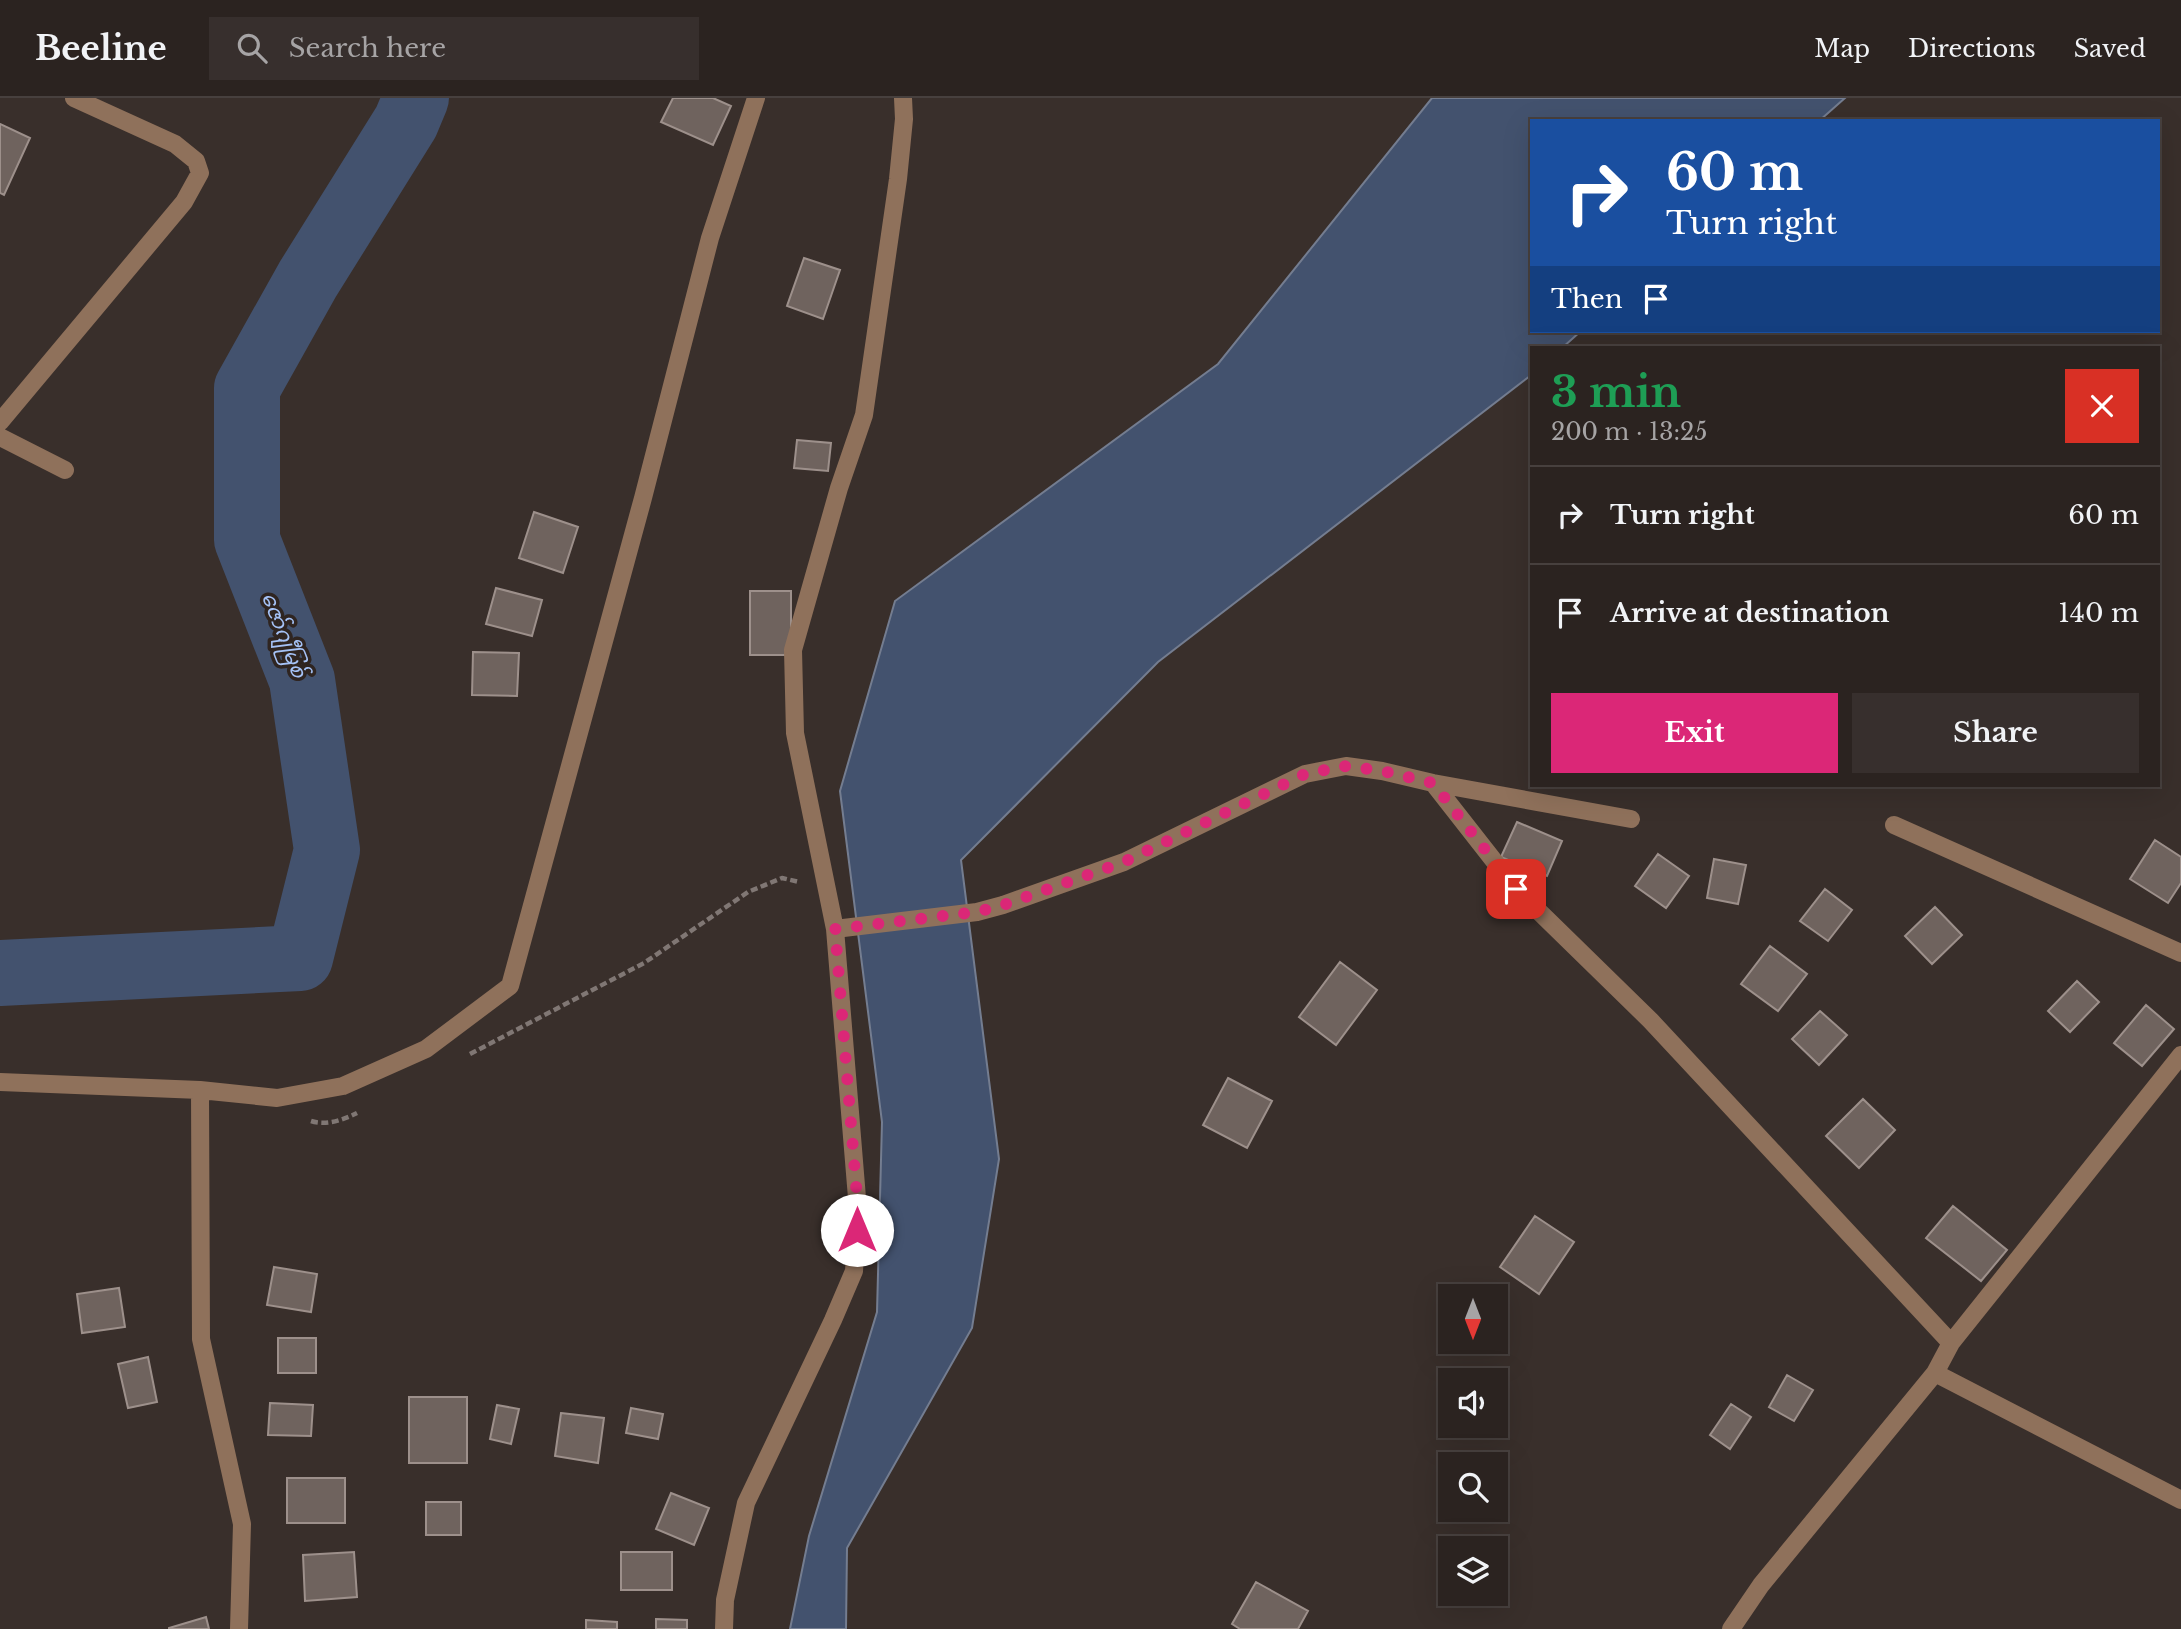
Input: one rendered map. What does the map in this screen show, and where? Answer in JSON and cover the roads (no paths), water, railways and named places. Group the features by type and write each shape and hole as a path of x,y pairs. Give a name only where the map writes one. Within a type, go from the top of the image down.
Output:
{"street":[{"path":"0,422 184,202 200,173 195,161 175,144 74,98"},
{"path":"0,1082 200,1090 277,1098 343,1086 426,1049 510,986 710,239 756,98"},
{"path":"724,1629 725,1600 746,1503 854,1270 858,1210 843,928 828,891 795,733 793,650 839,488 864,415 898,179 904,119 903,98"},
{"path":"0,437 65,470"},
{"path":"843,928 977,912 1003,905 1124,862 1305,774 1346,766 1631,819"},
{"path":"1433,783 1516,889 1651,1021 1951,1343"},
{"path":"1894,825 2181,953"},
{"path":"1731,1629 1761,1585 1935,1373 1951,1343 2181,1055"},
{"path":"200,1090 201,1339 242,1524 239,1629"},
{"path":"1935,1373 2181,1500"}],"water":[{"path":"1432,98 1845,98 1821,119 1530,119 1530,333 1579,333 1564,346 1530,346 1530,376 1158,662 961,860 999,1159 972,1328 847,1548 846,1629 790,1629 809,1536 877,1312 882,1122 840,791 895,601 1218,364"}],"waterway":[{"name":"ဇော်ဂျီမြစ်","path":"0,973 300,958 327,850 302,680 247,540 247,388 308,279 406,122 416,98"}]}
